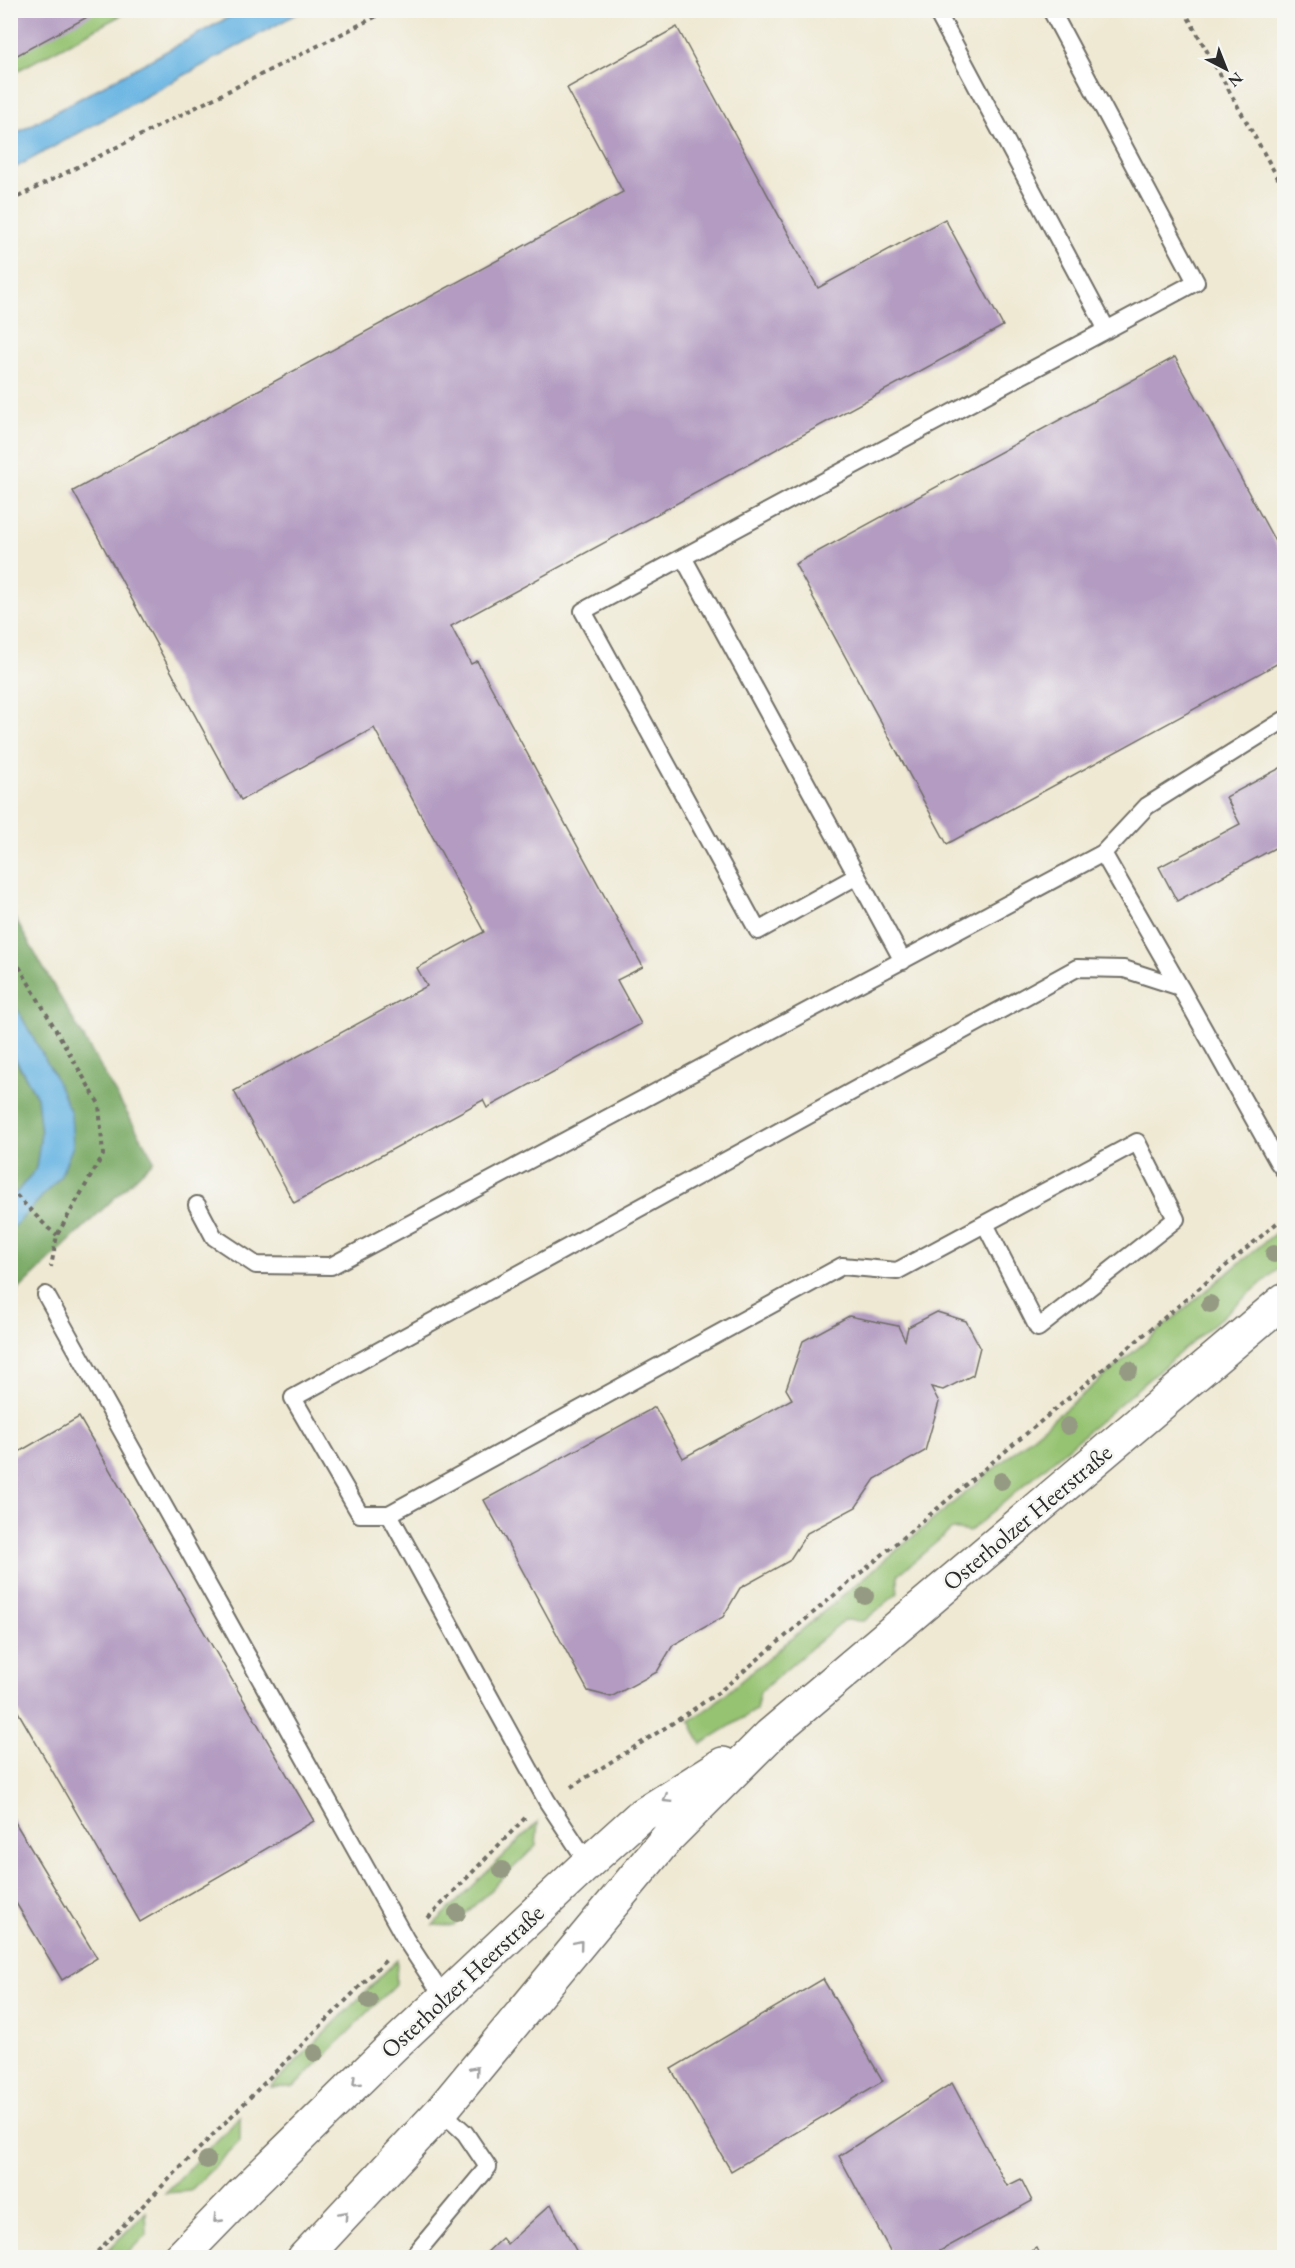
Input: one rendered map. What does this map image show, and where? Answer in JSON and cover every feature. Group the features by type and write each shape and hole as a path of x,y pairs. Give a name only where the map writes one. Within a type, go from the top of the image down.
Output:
{"main road":[{"name":"Osterholzer Heerstraße","path":"304,2258 441,2111 668,1838 770,1735 1284,1300"},
{"name":"Osterholzer Heerstraße","path":"180,2258 247,2189 444,1998 639,1817 770,1735"}],"lane":[{"path":"936,10 1107,330"},
{"path":"857,876 758,931 583,611 1196,282 1051,10"},
{"path":"683,557 903,960"},
{"path":"197,1205 214,1237 256,1265 331,1266 1103,854 1147,806 1284,720"},
{"path":"1103,854 1284,1170"},
{"path":"985,1224 1038,1328 1176,1219 1137,1142 897,1271 842,1266 389,1514 360,1514 293,1398 1077,968 1124,969 1180,987"},
{"path":"46,1295 406,1940 444,1998"},
{"path":"389,1514 547,1801 588,1863"},
{"path":"412,2258 489,2167 465,2133 441,2111"}],"path":[{"path":"10,201 389,10"},
{"path":"1184,10 1284,189"},
{"path":"10,951 99,1104 103,1155 57,1235 46,1295"},
{"path":"10,1190 57,1235"},
{"path":"91,2258 525,1818 547,1801 676,1722 719,1692 1284,1217"}],"green space":[{"path":"11,11 129,11 11,74"},
{"path":"10,910 154,1160 11,1297 11,1230 60,1177 54,1075 11,998"},
{"path":"10,1051 37,1097 41,1133 36,1169 11,1199"},
{"path":"1280,1229 1284,1241 1283,1265 969,1532 952,1529 898,1575 898,1593 864,1621 844,1620 760,1692 756,1710 701,1744 690,1721 711,1706"},
{"path":"538,1822 536,1846 453,1926 433,1925"},
{"path":"397,1960 396,1984 294,2087 271,2087"},
{"path":"240,2117 240,2141 190,2191 165,2193"},
{"path":"146,2212 147,2235 124,2257 101,2257"}],"water":[{"path":"240,11 302,11 11,170 11,136"},
{"path":"11,998 54,1075 71,1113 73,1146 60,1177 11,1230 11,1199 36,1169 41,1133 37,1097 11,1051"}],"building":[{"path":"10,10 100,10 10,59"},
{"path":"677,27 818,288 945,219 1003,326 451,626 471,664 477,661 643,967 617,980 641,1024 487,1108 483,1100 294,1203 234,1091 427,986 417,968 484,932 374,728 241,800 73,491 623,192 567,88"},
{"path":"1175,357 1284,558 1284,660 947,844 795,564"},
{"path":"1284,766 1284,843 1177,901 1159,867 1240,824 1226,797"},
{"path":"937,1312 966,1321 980,1347 973,1375 943,1390 931,1387 939,1402 925,1451 875,1479 856,1507 807,1533 789,1561 740,1588 723,1617 673,1645 657,1672 611,1697 588,1691 484,1500 655,1407 683,1458 792,1399 786,1389 803,1341 849,1316 898,1326 905,1340 908,1327"},
{"path":"79,1417 314,1821 140,1922 10,1698 10,1457"},
{"path":"10,1814 97,1958 62,1980 10,1893"},
{"path":"823,1979 883,2081 731,2171 671,2069"},
{"path":"952,2083 1007,2186 1021,2179 1032,2201 927,2258 894,2258 839,2156"},
{"path":"551,2204 580,2258 481,2258 502,2238 507,2244"},
{"path":"1037,2248 1042,2258 1019,2258"}]}
